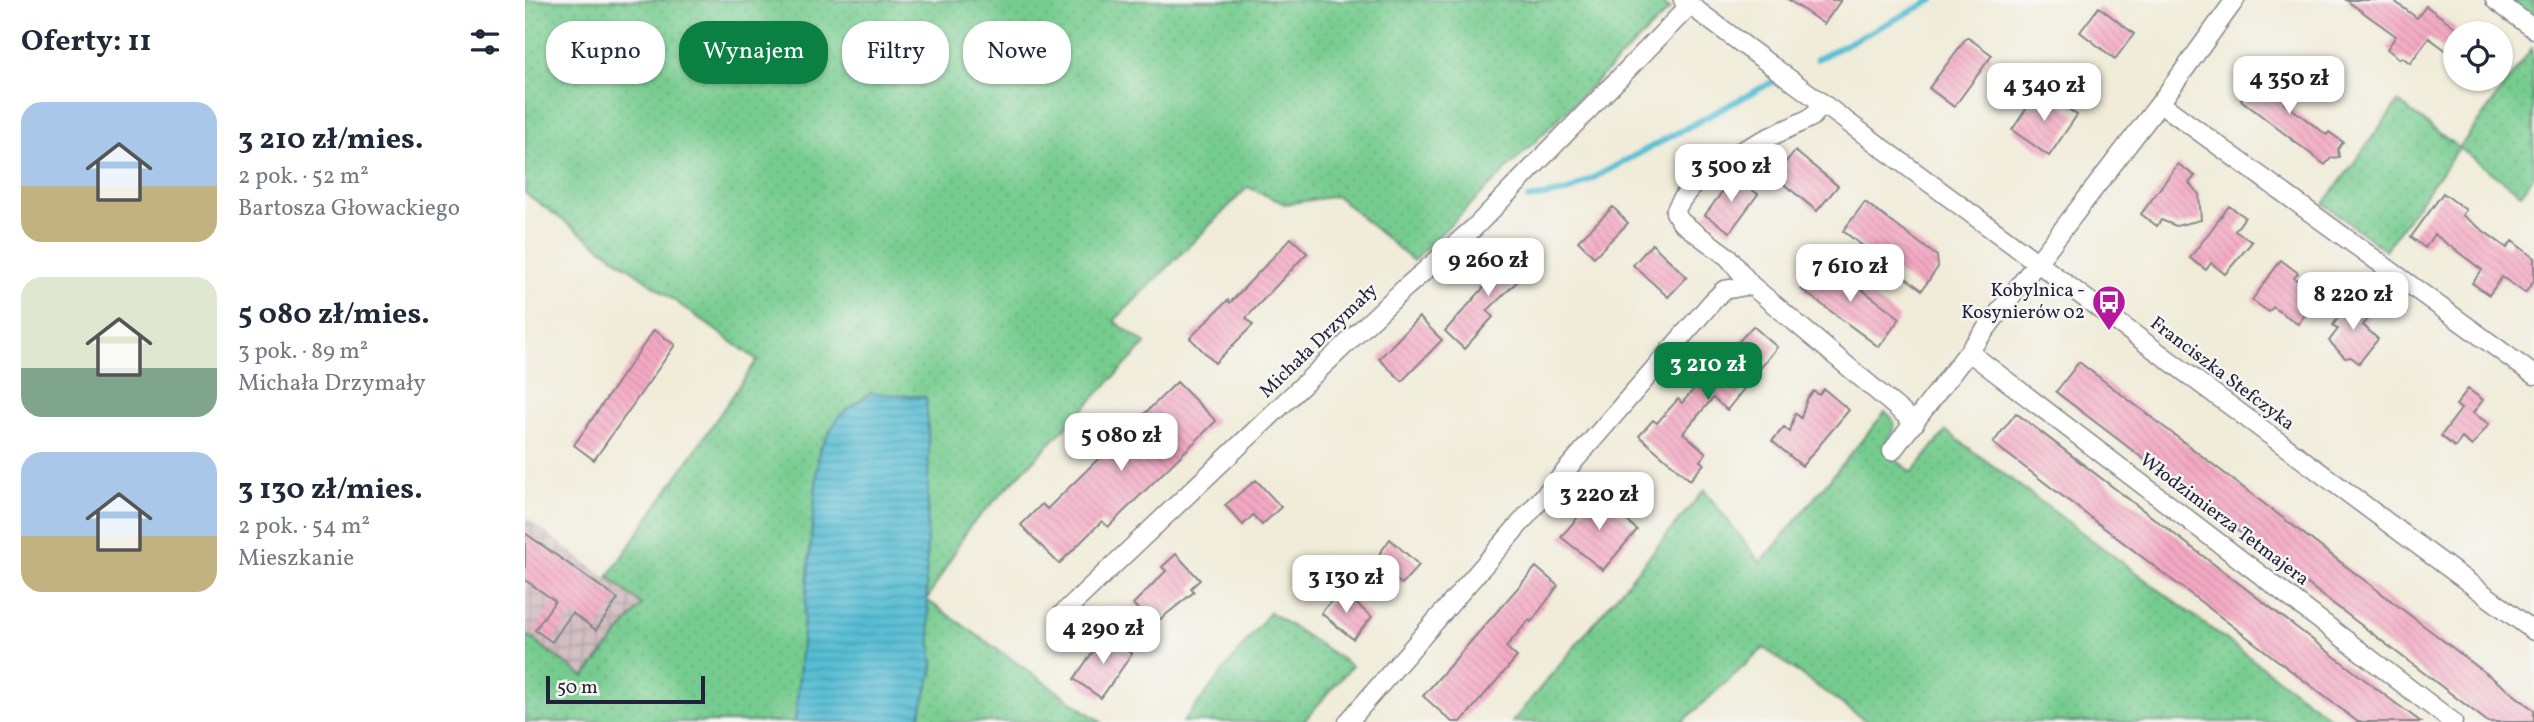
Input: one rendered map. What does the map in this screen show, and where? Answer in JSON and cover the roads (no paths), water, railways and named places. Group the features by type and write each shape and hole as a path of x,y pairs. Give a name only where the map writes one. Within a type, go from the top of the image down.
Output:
{"street":[{"path":"2495,0 2534,29"},
{"path":"1892,451 2160,103 2233,1"},
{"name":"Franciszka Stefczyka","path":"1686,3 2534,631"},
{"name":"Michała Drzymały","path":"1062,614 1405,288 1475,227 1686,3"},
{"path":"2160,103 2534,374"},
{"path":"1823,104 1812,117 1707,172 1680,200 1675,212 1681,222 1728,257 1751,285 1915,423"},
{"path":"1348,722 1712,302 1724,290 1751,285"},
{"name":"Włodzimierza Tetmajera","path":"1969,352 2453,722"}],"water":[{"path":"870,393 926,397 929,448 926,584 933,668 918,722 795,722 819,450 840,415"}],"waterway":[{"path":"1817,59 1933,0"},
{"path":"1528,199 1569,191 1774,81"}],"place":[{"name":"Kobylnica - Kosynierów 02","path":"2109,332"}]}
